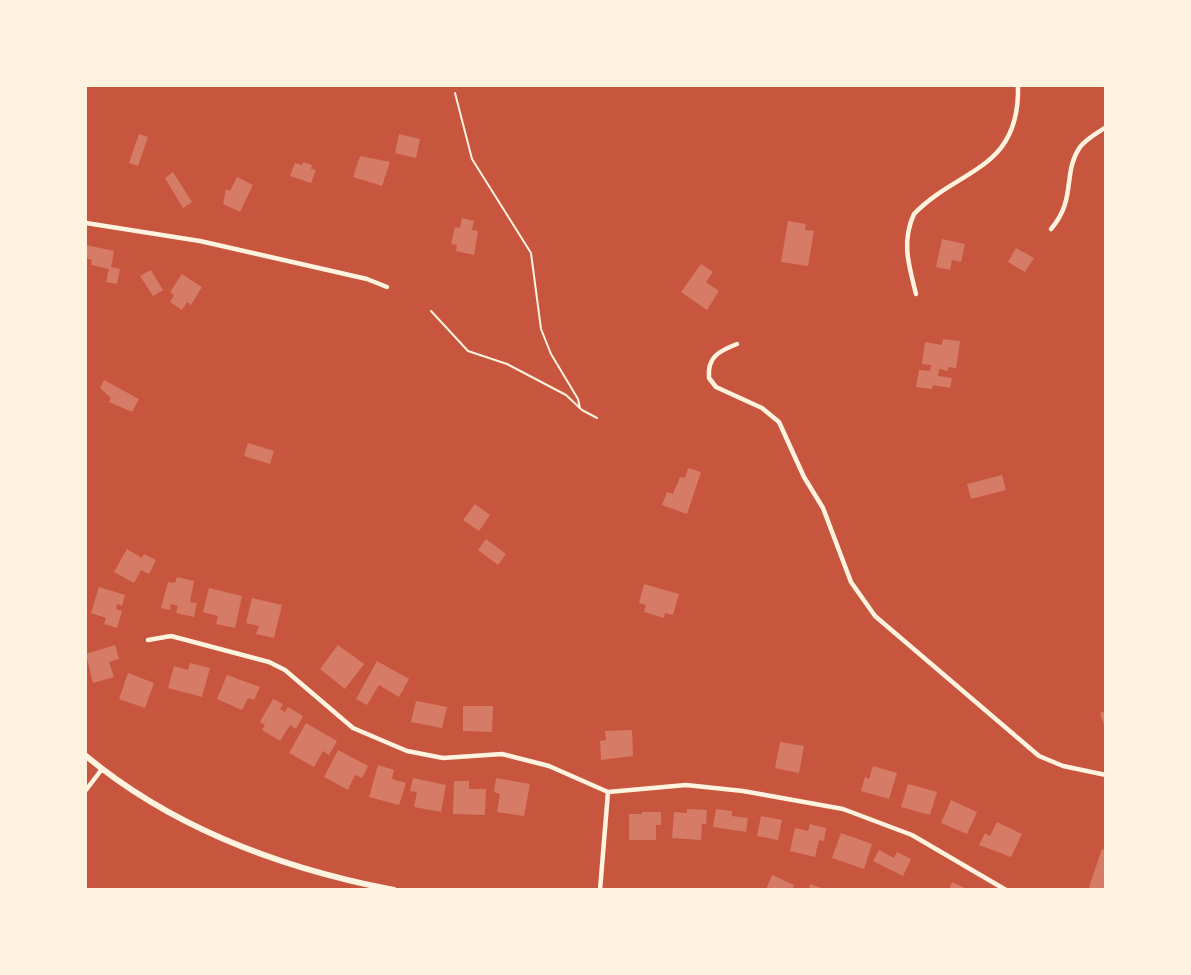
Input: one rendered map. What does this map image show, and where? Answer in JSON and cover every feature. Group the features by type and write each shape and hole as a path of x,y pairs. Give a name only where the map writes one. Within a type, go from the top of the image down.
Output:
{"main road":[{"path":"86,756 102,769 159,805 238,845 309,871 394,890"}],"street":[{"path":"916,294 905,247 907,228 914,214 994,156 1012,122 1018,86"},
{"path":"1051,229 1067,205 1071,171 1079,150 1106,127"},
{"path":"86,223 200,241 367,279 387,287"},
{"path":"737,344 714,356 709,365 709,378 716,387 762,408 779,422 804,477 823,508 851,582 863,602 932,667 1039,756 1072,769 1106,775"},
{"path":"148,640 171,636 269,662 285,670 353,728 389,745 443,758 502,754 549,766 608,792 686,784 743,791 843,809 912,835 1006,890"},
{"path":"86,790 102,769"},
{"path":"600,890 608,792"}],"path":[{"path":"455,93 471,159 531,254 536,277 541,330 551,354 578,399 580,408"},
{"path":"431,311 468,351 507,364 566,396 597,418"}],"building":[{"path":"139,134 148,137 138,166 129,163"},
{"path":"399,134 420,139 416,158 395,153"},
{"path":"360,156 390,162 382,186 353,177"},
{"path":"303,162 312,165 311,169 316,170 311,183 290,176 295,163 302,165"},
{"path":"173,172 192,202 183,208 165,178"},
{"path":"237,177 253,185 240,212 223,204 226,189 230,191"},
{"path":"462,218 474,221 472,230 478,231 474,255 456,251 457,245 451,244 455,227 460,228"},
{"path":"788,221 806,224 805,230 814,231 808,266 781,262"},
{"path":"942,239 965,244 961,262 952,260 950,270 936,267"},
{"path":"86,245 114,251 111,267 120,269 117,284 106,282 109,269 91,265 92,260 86,258"},
{"path":"1016,248 1034,258 1025,272 1008,262"},
{"path":"701,264 713,272 706,282 719,291 707,310 681,292"},
{"path":"151,270 163,290 153,296 140,276"},
{"path":"182,274 202,287 191,305 187,302 182,310 170,302 174,295 170,292"},
{"path":"943,339 960,341 956,368 948,367 948,371 939,369 938,376 952,378 950,388 933,385 932,389 916,387 919,370 930,371 931,365 922,364 925,342 942,345"},
{"path":"104,380 139,399 132,412 109,402 111,398 100,388"},
{"path":"248,443 274,451 270,464 244,456"},
{"path":"688,468 701,472 687,514 662,505 667,492 673,494 680,477 685,478"},
{"path":"1002,475 1006,490 971,499 967,484"},
{"path":"475,504 490,515 479,531 463,520"},
{"path":"486,539 506,554 498,565 478,550"},
{"path":"127,549 142,558 144,554 156,560 149,574 141,570 134,583 114,572"},
{"path":"177,577 194,581 190,602 197,603 194,617 176,613 178,606 171,604 170,610 161,608 168,582 175,583"},
{"path":"644,584 679,594 673,615 665,613 664,618 644,612 646,605 639,603"},
{"path":"99,587 125,595 122,606 117,604 116,609 122,611 117,628 104,624 106,618 91,613"},
{"path":"209,588 242,596 235,628 216,624 218,616 203,612"},
{"path":"252,598 282,605 274,638 256,634 259,626 246,623"},
{"path":"115,645 119,659 109,662 114,677 93,683 86,654"},
{"path":"338,645 364,664 345,689 320,669"},
{"path":"377,661 409,679 399,697 379,685 367,705 356,699"},
{"path":"190,663 210,668 202,697 168,688 174,666 188,670"},
{"path":"128,673 154,683 145,708 119,699"},
{"path":"227,675 260,687 254,700 248,698 242,710 217,699"},
{"path":"273,699 283,704 280,709 285,712 288,707 303,716 296,729 290,725 280,741 262,730 265,725 260,722"},
{"path":"416,701 447,707 442,728 411,722"},
{"path":"463,706 493,706 492,732 463,731"},
{"path":"1106,711 1106,728 1105,728 1100,713"},
{"path":"306,723 337,741 329,755 323,751 314,767 289,753"},
{"path":"632,730 633,756 601,760 600,741 606,740 605,731"},
{"path":"780,742 804,746 799,773 775,768"},
{"path":"338,750 368,766 362,778 355,775 348,790 324,777"},
{"path":"378,765 394,770 392,779 406,783 399,805 369,797"},
{"path":"873,766 897,773 889,799 861,791 865,777 869,779"},
{"path":"413,778 446,785 441,812 414,807 417,792 410,791"},
{"path":"496,778 530,784 524,816 497,812 500,794 494,792"},
{"path":"454,781 469,781 469,789 486,789 485,815 453,814"},
{"path":"908,784 937,792 930,815 901,807"},
{"path":"951,800 977,812 967,834 941,823"},
{"path":"687,809 707,810 706,824 702,824 701,840 672,838 674,812 687,813"},
{"path":"716,809 732,811 732,816 748,818 746,832 713,827"},
{"path":"642,812 661,812 661,825 656,825 656,840 629,840 629,814 642,814"},
{"path":"761,816 782,820 778,840 757,836"},
{"path":"997,822 1022,834 1011,857 979,845 985,833 990,836"},
{"path":"810,824 826,828 824,841 819,840 815,857 790,851 795,828 808,831"},
{"path":"841,833 872,844 864,869 832,858"},
{"path":"1102,849 1106,850 1106,886 1104,890 1095,890 1089,887"},
{"path":"879,850 894,858 897,852 911,859 903,876 873,861"},
{"path":"772,875 794,885 792,890 766,890"},
{"path":"952,882 969,890 949,890"},
{"path":"810,884 824,889 824,890 809,890"}]}
